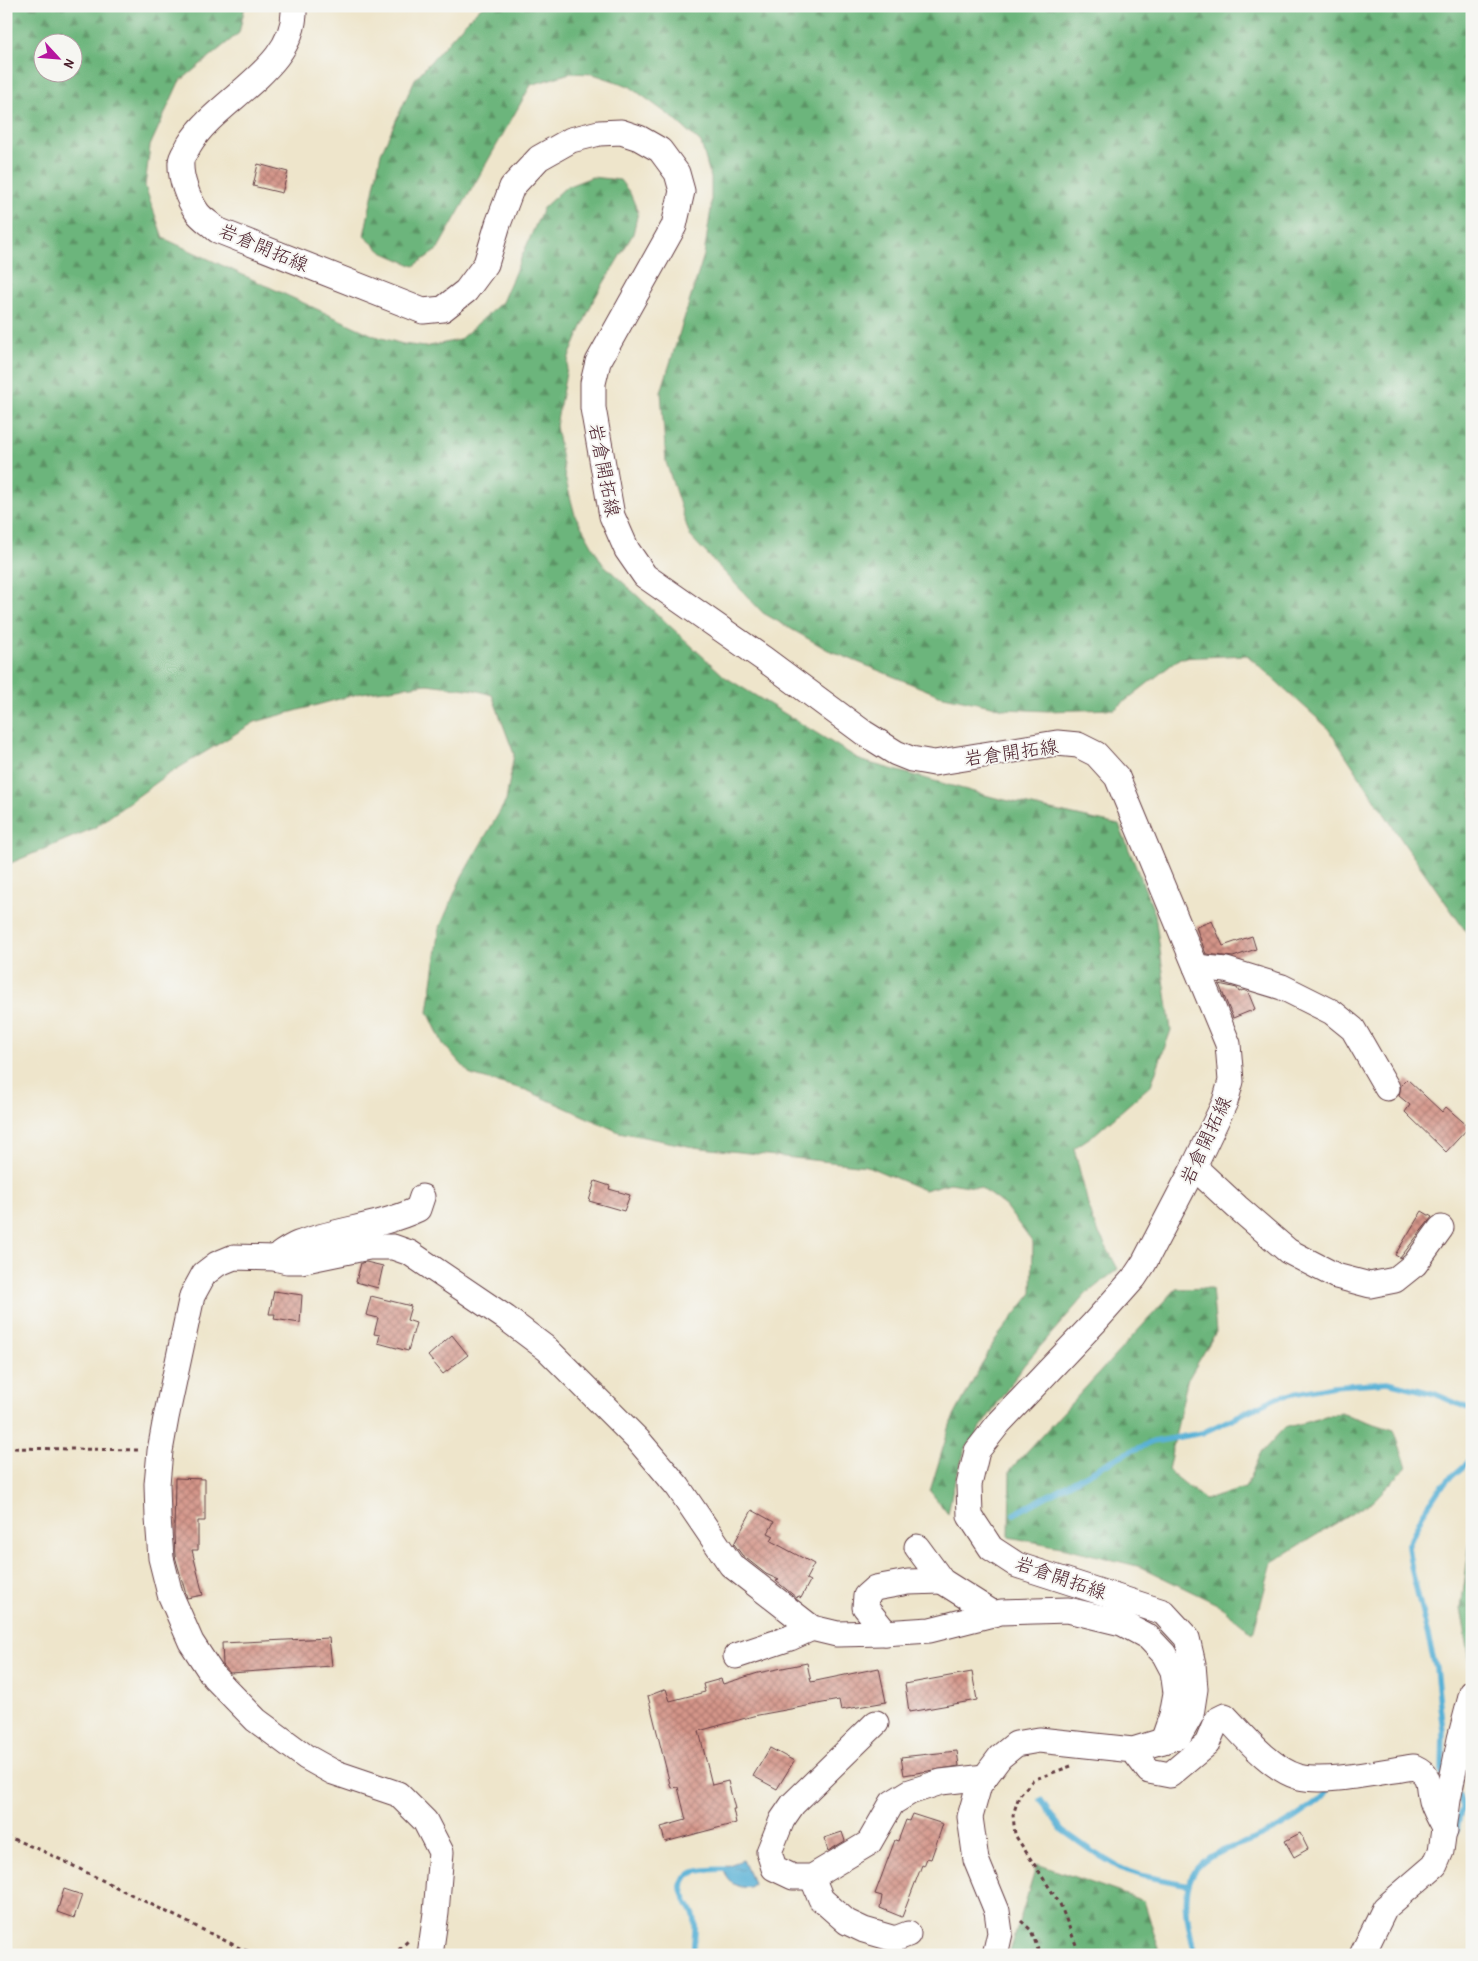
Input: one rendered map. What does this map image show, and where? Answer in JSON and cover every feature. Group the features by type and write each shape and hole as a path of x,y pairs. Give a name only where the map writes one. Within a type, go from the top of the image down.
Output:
{"street":[{"name":"岩倉開拓線","path":"294,6 295,17 284,48 257,77 199,130 181,160 185,188 198,212 217,230 423,311 443,309 466,291 486,264 512,187 539,158 571,140 599,133 621,132 639,138 660,150 677,172 682,191 674,226 598,362 593,383 593,408 612,516 627,550 645,576 764,659 864,733 911,759 934,763 1056,743 1078,745 1096,754 1118,777 1228,1044 1231,1081 1225,1102 1194,1167 1144,1263 1134,1278 1025,1398 999,1423 977,1451 969,1485 970,1516 990,1548 1017,1565 1163,1612 1187,1638 1193,1664 1195,1689 1191,1715 1179,1736 1133,1750 1039,1740 1016,1744 1000,1757 980,1786 970,1817 976,1860 997,1911 1000,1933 995,1955"},
{"path":"1196,967 1226,970 1282,987 1332,1012 1353,1029 1387,1088"},
{"path":"1194,1167 1237,1207 1288,1250 1336,1276 1370,1285 1395,1280 1415,1264 1441,1228"},
{"path":"275,1258 296,1244 340,1231 398,1218 418,1209 422,1197"},
{"path":"430,1955 436,1913 441,1852 425,1821 398,1794 333,1772 306,1757 256,1720 214,1677 191,1642 170,1594 161,1558 157,1484 160,1451 192,1296 204,1274 217,1264 234,1257 275,1258 287,1262 301,1261 369,1247 393,1247 410,1253 506,1318 546,1349 639,1441 678,1487 731,1565 812,1628 837,1634 930,1630 994,1614 1068,1610 1122,1623 1148,1637 1164,1654 1173,1671 1176,1693 1172,1715 1163,1741"},
{"path":"918,1547 942,1581 994,1614"},
{"path":"886,1633 866,1608 866,1596 875,1588 908,1582 942,1581"},
{"path":"736,1656 790,1638 812,1628"},
{"path":"1362,1955 1385,1908 1435,1865 1441,1851 1458,1747 1472,1692"},
{"path":"1133,1750 1150,1771 1170,1775 1207,1744 1218,1720 1225,1716 1256,1748 1280,1767 1298,1776 1317,1780 1414,1767 1421,1770 1429,1780 1431,1802 1445,1830"},
{"path":"876,1723 793,1804 782,1820 769,1852 774,1868 793,1877 812,1877 869,1843 892,1803 910,1792 940,1782 985,1777"},
{"path":"812,1877 821,1899 847,1922 864,1930 894,1939 908,1934"}],"path":[{"path":"6,1448 160,1451"},
{"path":"1078,1764 1033,1780 1019,1796 1012,1815 1015,1835 1060,1904 1080,1955"},
{"path":"6,1836 45,1852 244,1950 268,1955"}],"green space":[{"path":"6,6 245,6 239,33 179,82 150,146 145,186 163,238 375,336 403,344 425,347 459,340 502,302 543,208 566,187 592,177 620,180 630,193 638,212 633,234 593,301 569,357 556,426 565,477 575,515 602,563 725,677 862,761 996,798 1119,825 1155,914 1171,1030 1151,1085 1095,1134 1074,1148 1092,1220 1118,1269 1086,1294 1024,1365 965,1450 953,1487 948,1514 930,1491 951,1422 995,1340 1032,1293 1033,1243 1005,1206 981,1188 950,1183 924,1190 867,1166 693,1147 619,1132 526,1090 471,1075 443,1044 428,1012 440,927 462,876 506,801 514,754 492,695 475,690 427,684 361,693 255,722 167,775 94,828 6,865"},
{"path":"482,6 1472,6 1472,940 1403,842 1327,727 1247,655 1180,658 1115,709 1048,711 1005,709 939,695 828,650 763,613 690,536 666,462 661,392 704,255 711,209 711,178 701,143 673,118 629,86 593,74 570,73 531,85 437,250 414,266 382,252 364,236 381,153 415,79"},
{"path":"1212,1288 1216,1332 1187,1381 1168,1470 1205,1500 1245,1488 1260,1454 1284,1428 1340,1413 1394,1430 1407,1467 1374,1500 1272,1562 1253,1633 1219,1605 1141,1567 1066,1548 1009,1537 1010,1470 1176,1289"},
{"path":"1472,1527 1472,1661 1470,1661 1461,1608"},
{"path":"1037,1864 1144,1901 1161,1955 1009,1955"}],"water":[{"path":"743,1860 753,1883 750,1887 737,1886 728,1879 724,1871 726,1866"}],"building":[{"path":"258,164 288,172 282,193 253,186"},
{"path":"1212,921 1223,946 1252,936 1256,949 1233,957 1206,954 1196,927"},
{"path":"1219,984 1237,988 1239,992 1243,990 1248,992 1255,1009 1233,1018"},
{"path":"1407,1079 1442,1112 1446,1107 1469,1127 1446,1152 1405,1112 1410,1105 1399,1096 1401,1085"},
{"path":"595,1181 610,1186 609,1189 630,1195 624,1211 589,1201"},
{"path":"1422,1211 1432,1217 1400,1258 1395,1255"},
{"path":"366,1262 383,1266 378,1288 356,1282 361,1263"},
{"path":"274,1291 302,1295 300,1323 274,1319 275,1314 269,1314"},
{"path":"371,1296 411,1306 407,1320 416,1323 408,1351 378,1343 380,1335 374,1334 378,1318 366,1315"},
{"path":"452,1335 468,1355 443,1374 428,1356"},
{"path":"175,1478 205,1479 205,1521 198,1521 198,1550 192,1550 203,1595 187,1598 175,1556"},
{"path":"752,1510 774,1522 768,1533 774,1536 771,1541 814,1564 806,1579 810,1581 801,1598 798,1596 797,1598 776,1581 779,1580 766,1574 742,1555 734,1544"},
{"path":"329,1638 332,1666 230,1673 223,1665 222,1643"},
{"path":"807,1663 811,1682 879,1668 886,1702 841,1710 839,1700 753,1716 699,1731 712,1785 728,1781 735,1809 733,1809 736,1823 665,1842 661,1827 686,1820 678,1787 671,1788 648,1696 666,1689 670,1701 705,1692 703,1684 721,1679 723,1684 758,1673"},
{"path":"972,1672 977,1700 909,1712 905,1684"},
{"path":"770,1748 794,1761 777,1789 753,1776"},
{"path":"957,1751 959,1766 904,1775 901,1757"},
{"path":"912,1814 943,1824 931,1859 927,1858 924,1866 922,1865 902,1917 880,1908 882,1896 875,1894 895,1840 898,1841 906,1820 909,1821"},
{"path":"842,1832 845,1841 828,1851 824,1838"},
{"path":"1300,1833 1308,1849 1294,1857 1285,1841"},
{"path":"64,1889 82,1895 74,1918 57,1912"}],"waterway":[{"path":"1014,1514 1124,1454 1153,1442 1202,1433 1278,1397 1333,1386 1388,1382 1435,1394 1472,1410"},
{"path":"1442,1773 1443,1731 1436,1669 1408,1547 1422,1515 1442,1485 1472,1459"},
{"path":"1196,1955 1186,1908 1189,1883 1201,1864 1213,1855 1269,1832 1294,1818 1320,1800 1329,1786"},
{"path":"1456,1832 1462,1807 1458,1795"},
{"path":"1041,1800 1062,1830 1093,1852 1122,1869 1144,1876 1189,1885"},
{"path":"694,1955 695,1921 685,1899 682,1888 683,1881 687,1876 700,1871 730,1869"}]}
